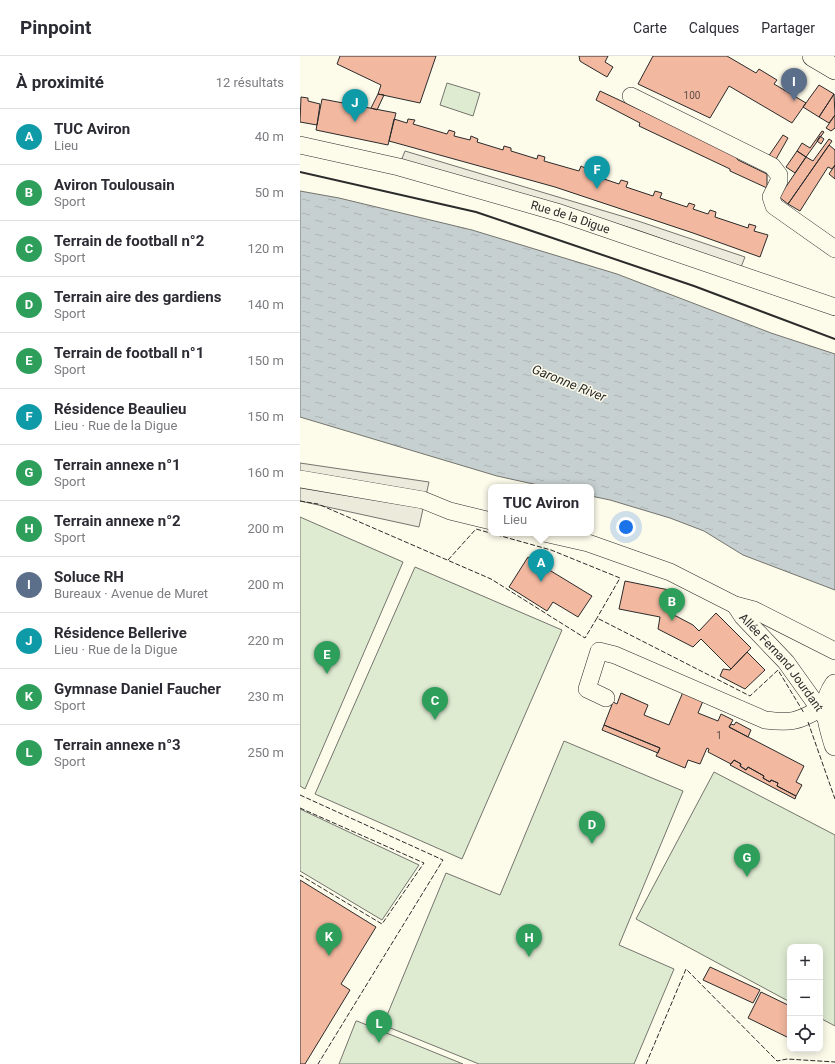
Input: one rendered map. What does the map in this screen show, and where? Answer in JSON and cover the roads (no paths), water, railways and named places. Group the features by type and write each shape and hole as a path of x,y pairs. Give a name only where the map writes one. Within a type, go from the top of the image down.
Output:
{"main road":[{"path":"813,56 835,69"},
{"path":"835,685 831,691 823,715 835,745"}],"street":[{"path":"631,96 772,166 779,175 779,181 771,198 774,206 835,249"},
{"name":"Rue de la Digue","path":"300,145 399,168 560,213 835,307"},
{"path":"300,479 423,500 450,511 488,520"},
{"name":"Allée Fernand Jourdant","path":"557,536 588,543 670,572 735,605 754,610 835,651"},
{"name":"Allée Fernand Jourdant","path":"735,605 743,617 786,662 823,715"},
{"path":"606,698 586,689 599,651 615,655 765,720 779,722 796,721 806,717 823,715"}],"water":[{"name":"Garonne River","path":"300,191 339,198 472,230 617,274 771,333 835,354 835,590 743,555 704,531 670,518 594,497 594,484 533,484 497,476 300,417"}],"place":[{"name":"Soluce RH","path":"794,101"},
{"name":"Résidence Bellerive","path":"355,122"},
{"name":"Résidence Beaulieu","path":"597,189"},
{"name":"TUC Aviron","path":"541,582"},
{"name":"Aviron Toulousain","path":"672,621"},
{"name":"Terrain de football n°1","path":"327,674"},
{"name":"Terrain de football n°2","path":"435,720"},
{"name":"Terrain aire des gardiens","path":"592,844"},
{"name":"Terrain annexe n°1","path":"747,877"},
{"name":"Gymnase Daniel Faucher","path":"329,956"},
{"name":"Terrain annexe n°2","path":"529,957"},
{"name":"Terrain annexe n°3","path":"379,1043"}]}
